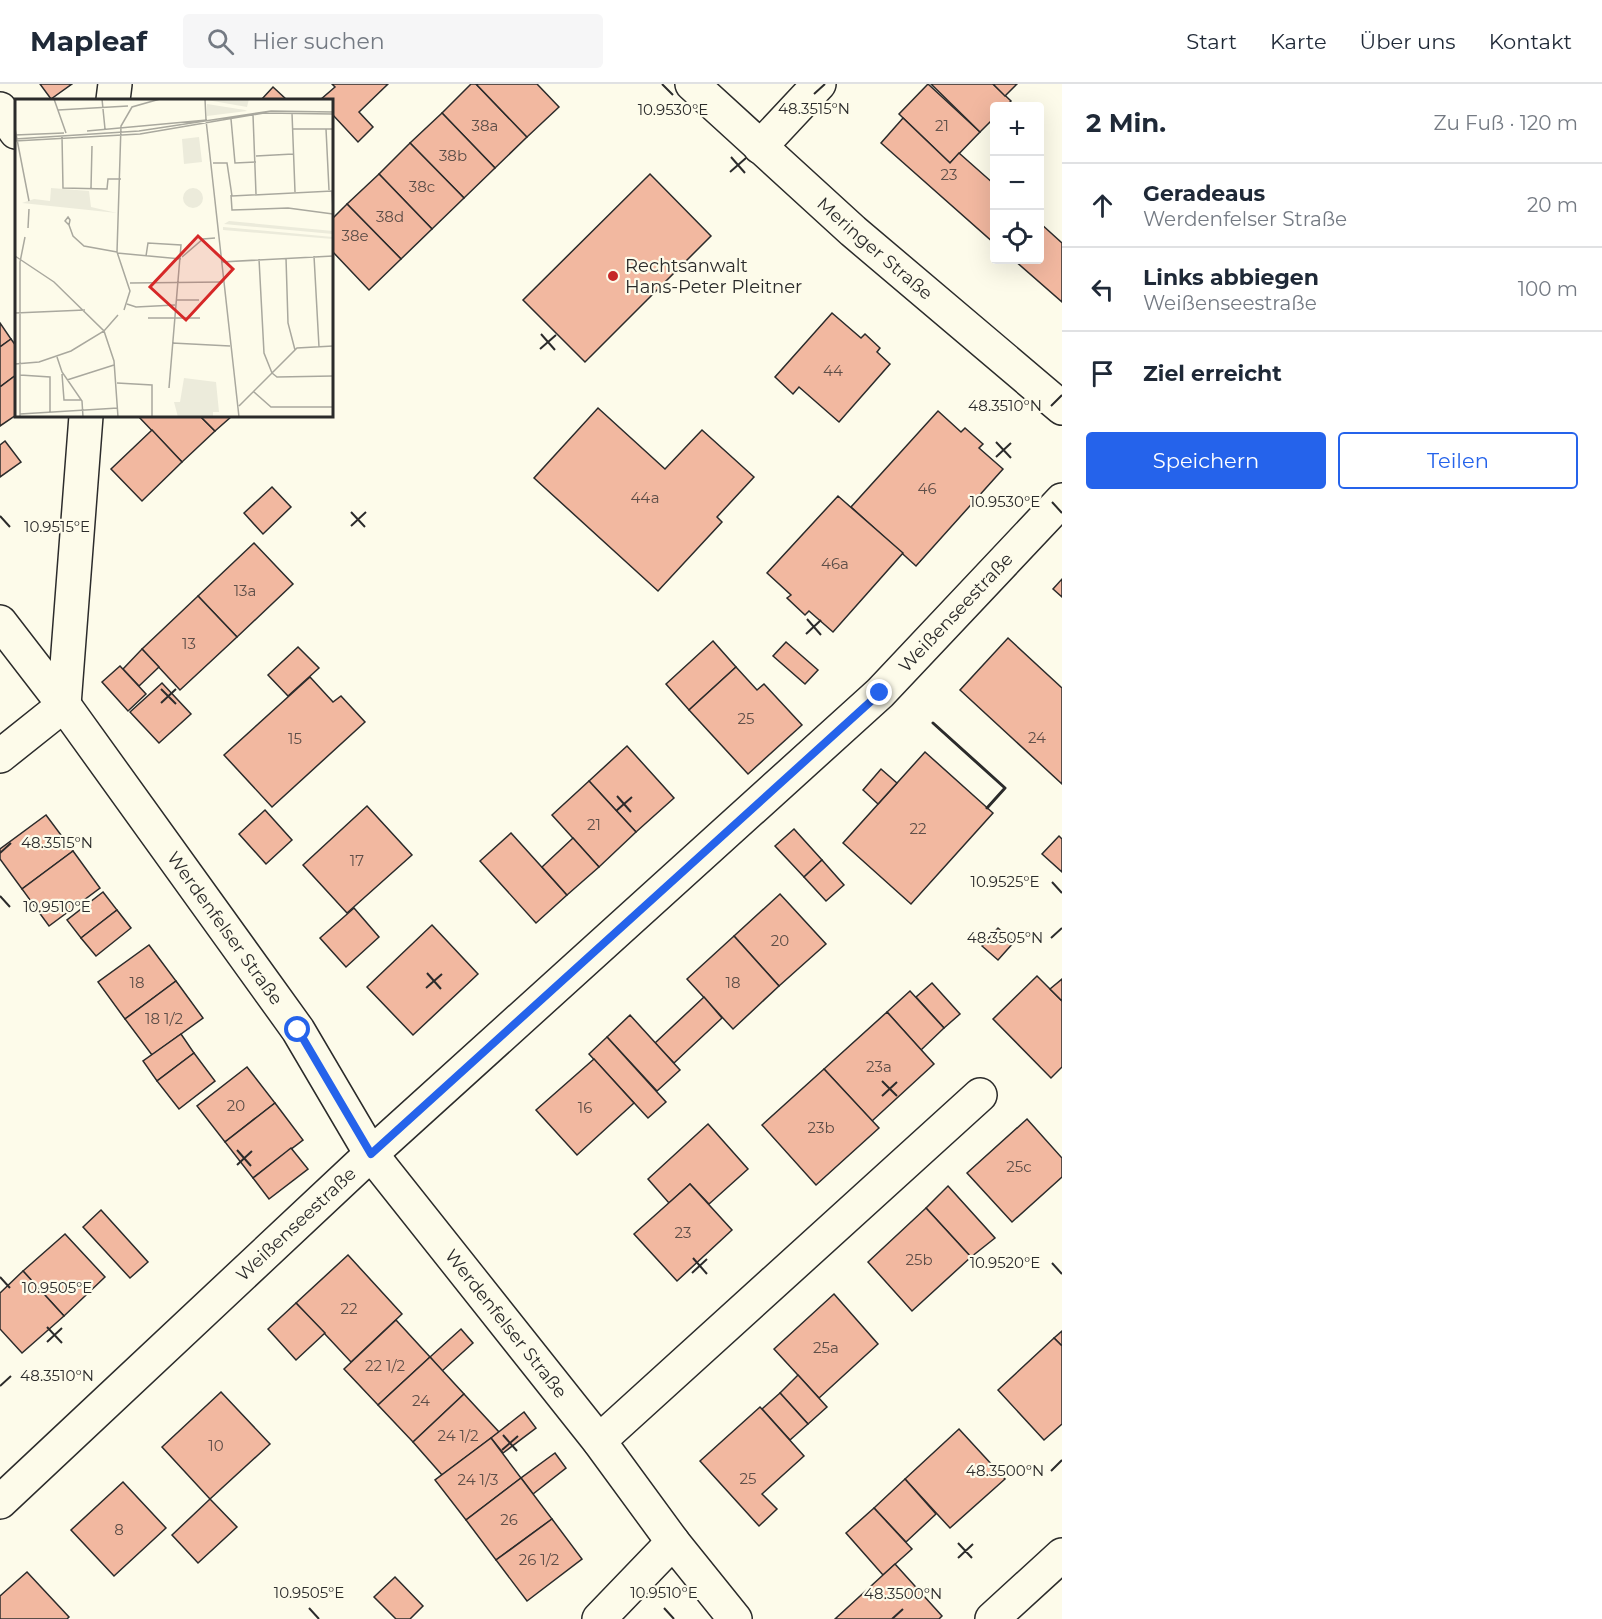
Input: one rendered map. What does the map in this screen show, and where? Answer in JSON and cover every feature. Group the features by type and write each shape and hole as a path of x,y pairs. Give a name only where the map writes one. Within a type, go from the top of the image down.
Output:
{"street":[{"path":"112,99 115,84"},
{"name":"Meringer Straße","path":"692,84 853,231 1062,408"},
{"path":"760,147 819,84"},
{"path":"0,109 15,131"},
{"path":"0,756 64,705 86,417"},
{"name":"Weißenseestraße","path":"0,1502 371,1154 880,693 1062,500"},
{"name":"Werdenfelser Straße","path":"0,622 64,705 298,1030 371,1154 599,1440 673,1542 735,1619"},
{"path":"599,1440 980,1095"},
{"path":"598,1619 673,1542"},
{"path":"992,1619 1062,1556"}],"building":[{"path":"40,84 72,84 51,99"},
{"path":"332,84 388,84 359,112 373,127 358,142 333,115 333,99 321,99 335,87"},
{"path":"471,84 476,84 527,137 495,168 442,113"},
{"path":"476,84 537,84 559,107 527,137"},
{"path":"928,84 980,132 950,163 899,114"},
{"path":"931,84 993,84 1011,101 990,102 990,122 980,132"},
{"path":"993,84 1017,84 1005,96"},
{"path":"273,87 286,99 262,99"},
{"path":"442,113 495,168 464,198 410,143"},
{"path":"903,118 950,163 959,153 990,180 990,239 881,143"},
{"path":"410,143 464,198 432,229 379,174"},
{"path":"379,174 432,229 401,259 347,204"},
{"path":"650,174 711,236 585,362 523,300"},
{"path":"347,204 401,259 369,290 333,252 333,218"},
{"path":"1044,227 1062,243 1062,302 1019,264 1044,264"},
{"path":"832,313 861,338 865,334 880,348 877,352 890,364 839,422 799,387 793,394 775,377"},
{"path":"0,323 11,339 0,347"},
{"path":"11,339 15,345 15,376 0,387 0,347"},
{"path":"15,376 15,416 0,426 0,387"},
{"path":"598,408 665,469 702,430 754,477 717,517 722,522 658,591 534,478"},
{"path":"938,411 961,432 965,428 983,444 979,448 1003,469 916,566 851,507"},
{"path":"139,417 201,417 215,431 182,462"},
{"path":"201,417 231,417 215,431"},
{"path":"152,430 182,462 142,501 111,469"},
{"path":"5,441 21,462 0,477 0,445"},
{"path":"272,487 291,507 263,534 244,513"},
{"path":"838,496 903,553 833,632 809,611 805,615 787,598 791,595 767,573"},
{"path":"254,543 293,584 237,637 198,596"},
{"path":"1062,579 1062,597 1053,589"},
{"path":"198,596 237,637 180,690 142,649"},
{"path":"1008,638 1062,688 1062,784 960,690"},
{"path":"713,641 736,667 689,710 666,684"},
{"path":"786,642 818,670 805,684 773,656"},
{"path":"298,647 319,668 288,696 268,675"},
{"path":"142,649 159,667 139,686 123,669"},
{"path":"120,666 146,694 128,711 102,682"},
{"path":"736,667 757,690 764,684 802,725 748,774 689,710"},
{"path":"310,677 333,702 341,696 365,722 272,807 224,755"},
{"path":"162,683 191,714 159,743 130,712"},
{"path":"627,746 674,798 636,832 589,781"},
{"path":"925,752 993,813 911,904 843,843"},
{"path":"881,769 897,783 878,804 863,790"},
{"path":"589,781 636,832 599,867 552,815"},
{"path":"367,806 412,855 347,913 303,865"},
{"path":"265,810 292,840 266,864 239,834"},
{"path":"46,815 73,851 22,889 0,859 0,849"},
{"path":"794,829 822,860 804,877 775,846"},
{"path":"511,833 567,895 536,923 480,861"},
{"path":"1059,836 1062,839 1062,872 1042,854"},
{"path":"573,838 599,867 567,895 542,867"},
{"path":"73,851 100,888 49,926 22,889"},
{"path":"822,860 844,885 826,901 804,877"},
{"path":"103,892 117,910 81,938 67,920"},
{"path":"780,894 826,944 779,986 734,936"},
{"path":"354,908 379,937 346,967 320,938"},
{"path":"117,910 131,928 96,956 81,938"},
{"path":"432,925 478,974 413,1035 367,987"},
{"path":"998,928 1014,942 998,960 982,946"},
{"path":"734,936 779,986 733,1029 687,979"},
{"path":"149,945 176,981 125,1019 98,982"},
{"path":"1037,976 1062,1001 1062,1067 1051,1078 993,1019"},
{"path":"1062,979 1062,1001 1050,989"},
{"path":"176,981 203,1018 152,1055 125,1019"},
{"path":"932,983 960,1014 944,1028 916,997"},
{"path":"910,991 944,1028 921,1050 887,1012"},
{"path":"704,997 722,1018 674,1063 655,1043"},
{"path":"887,1012 934,1064 872,1121 824,1069"},
{"path":"630,1015 680,1070 657,1091 607,1037"},
{"path":"181,1034 194,1053 157,1081 143,1061"},
{"path":"607,1037 666,1102 648,1118 589,1054"},
{"path":"194,1053 215,1081 179,1109 157,1081"},
{"path":"594,1059 634,1103 577,1155 536,1110"},
{"path":"247,1067 275,1103 225,1142 197,1106"},
{"path":"824,1069 879,1128 816,1185 762,1125"},
{"path":"275,1103 303,1140 253,1178 225,1142"},
{"path":"1027,1119 1062,1158 1062,1177 1012,1222 967,1173"},
{"path":"708,1124 748,1169 709,1204 690,1184 669,1203 648,1179"},
{"path":"291,1148 308,1169 269,1199 253,1178"},
{"path":"690,1184 732,1230 677,1281 634,1234"},
{"path":"948,1186 995,1238 971,1257 926,1208"},
{"path":"926,1208 971,1257 912,1311 868,1262"},
{"path":"101,1210 148,1262 130,1278 83,1227"},
{"path":"65,1234 105,1277 64,1316 23,1271"},
{"path":"348,1255 402,1314 351,1362 296,1303"},
{"path":"23,1271 64,1316 22,1353 0,1329 0,1293"},
{"path":"834,1294 878,1344 819,1398 774,1349"},
{"path":"296,1303 325,1333 296,1360 268,1329"},
{"path":"396,1320 430,1357 378,1405 344,1369"},
{"path":"461,1329 473,1343 442,1371 430,1357"},
{"path":"1062,1331 1062,1346 1054,1338"},
{"path":"1054,1338 1062,1346 1062,1424 1044,1440 998,1390"},
{"path":"430,1357 464,1394 413,1442 378,1405"},
{"path":"798,1375 827,1407 808,1424 780,1393"},
{"path":"221,1392 270,1444 210,1499 162,1447"},
{"path":"780,1393 808,1424 790,1440 762,1409"},
{"path":"464,1394 499,1432 442,1475 413,1442"},
{"path":"760,1407 804,1456 762,1494 777,1509 759,1526 700,1461"},
{"path":"524,1412 536,1428 503,1453 491,1438"},
{"path":"959,1429 1005,1479 950,1528 905,1479"},
{"path":"491,1438 521,1478 466,1520 435,1480"},
{"path":"555,1453 566,1468 533,1494 521,1478"},
{"path":"521,1478 552,1519 496,1560 466,1520"},
{"path":"905,1479 936,1514 906,1542 874,1508"},
{"path":"123,1482 166,1528 114,1576 71,1530"},
{"path":"210,1499 237,1527 198,1563 172,1535"},
{"path":"874,1508 912,1549 883,1575 846,1533"},
{"path":"552,1519 582,1559 527,1601 496,1560"},
{"path":"895,1564 942,1616 939,1619 835,1619"},
{"path":"27,1572 69,1617 67,1619 0,1619 0,1596"},
{"path":"395,1577 423,1606 410,1619 396,1619 374,1597"}],"wall":[{"path":"933,723 1005,788 987,808"}],"place":[{"name":"Rechtsanwalt Hans-Peter Pleitner","path":"613,276"}],"route":[{"path":"298,1030 371,1154 880,693"}]}
